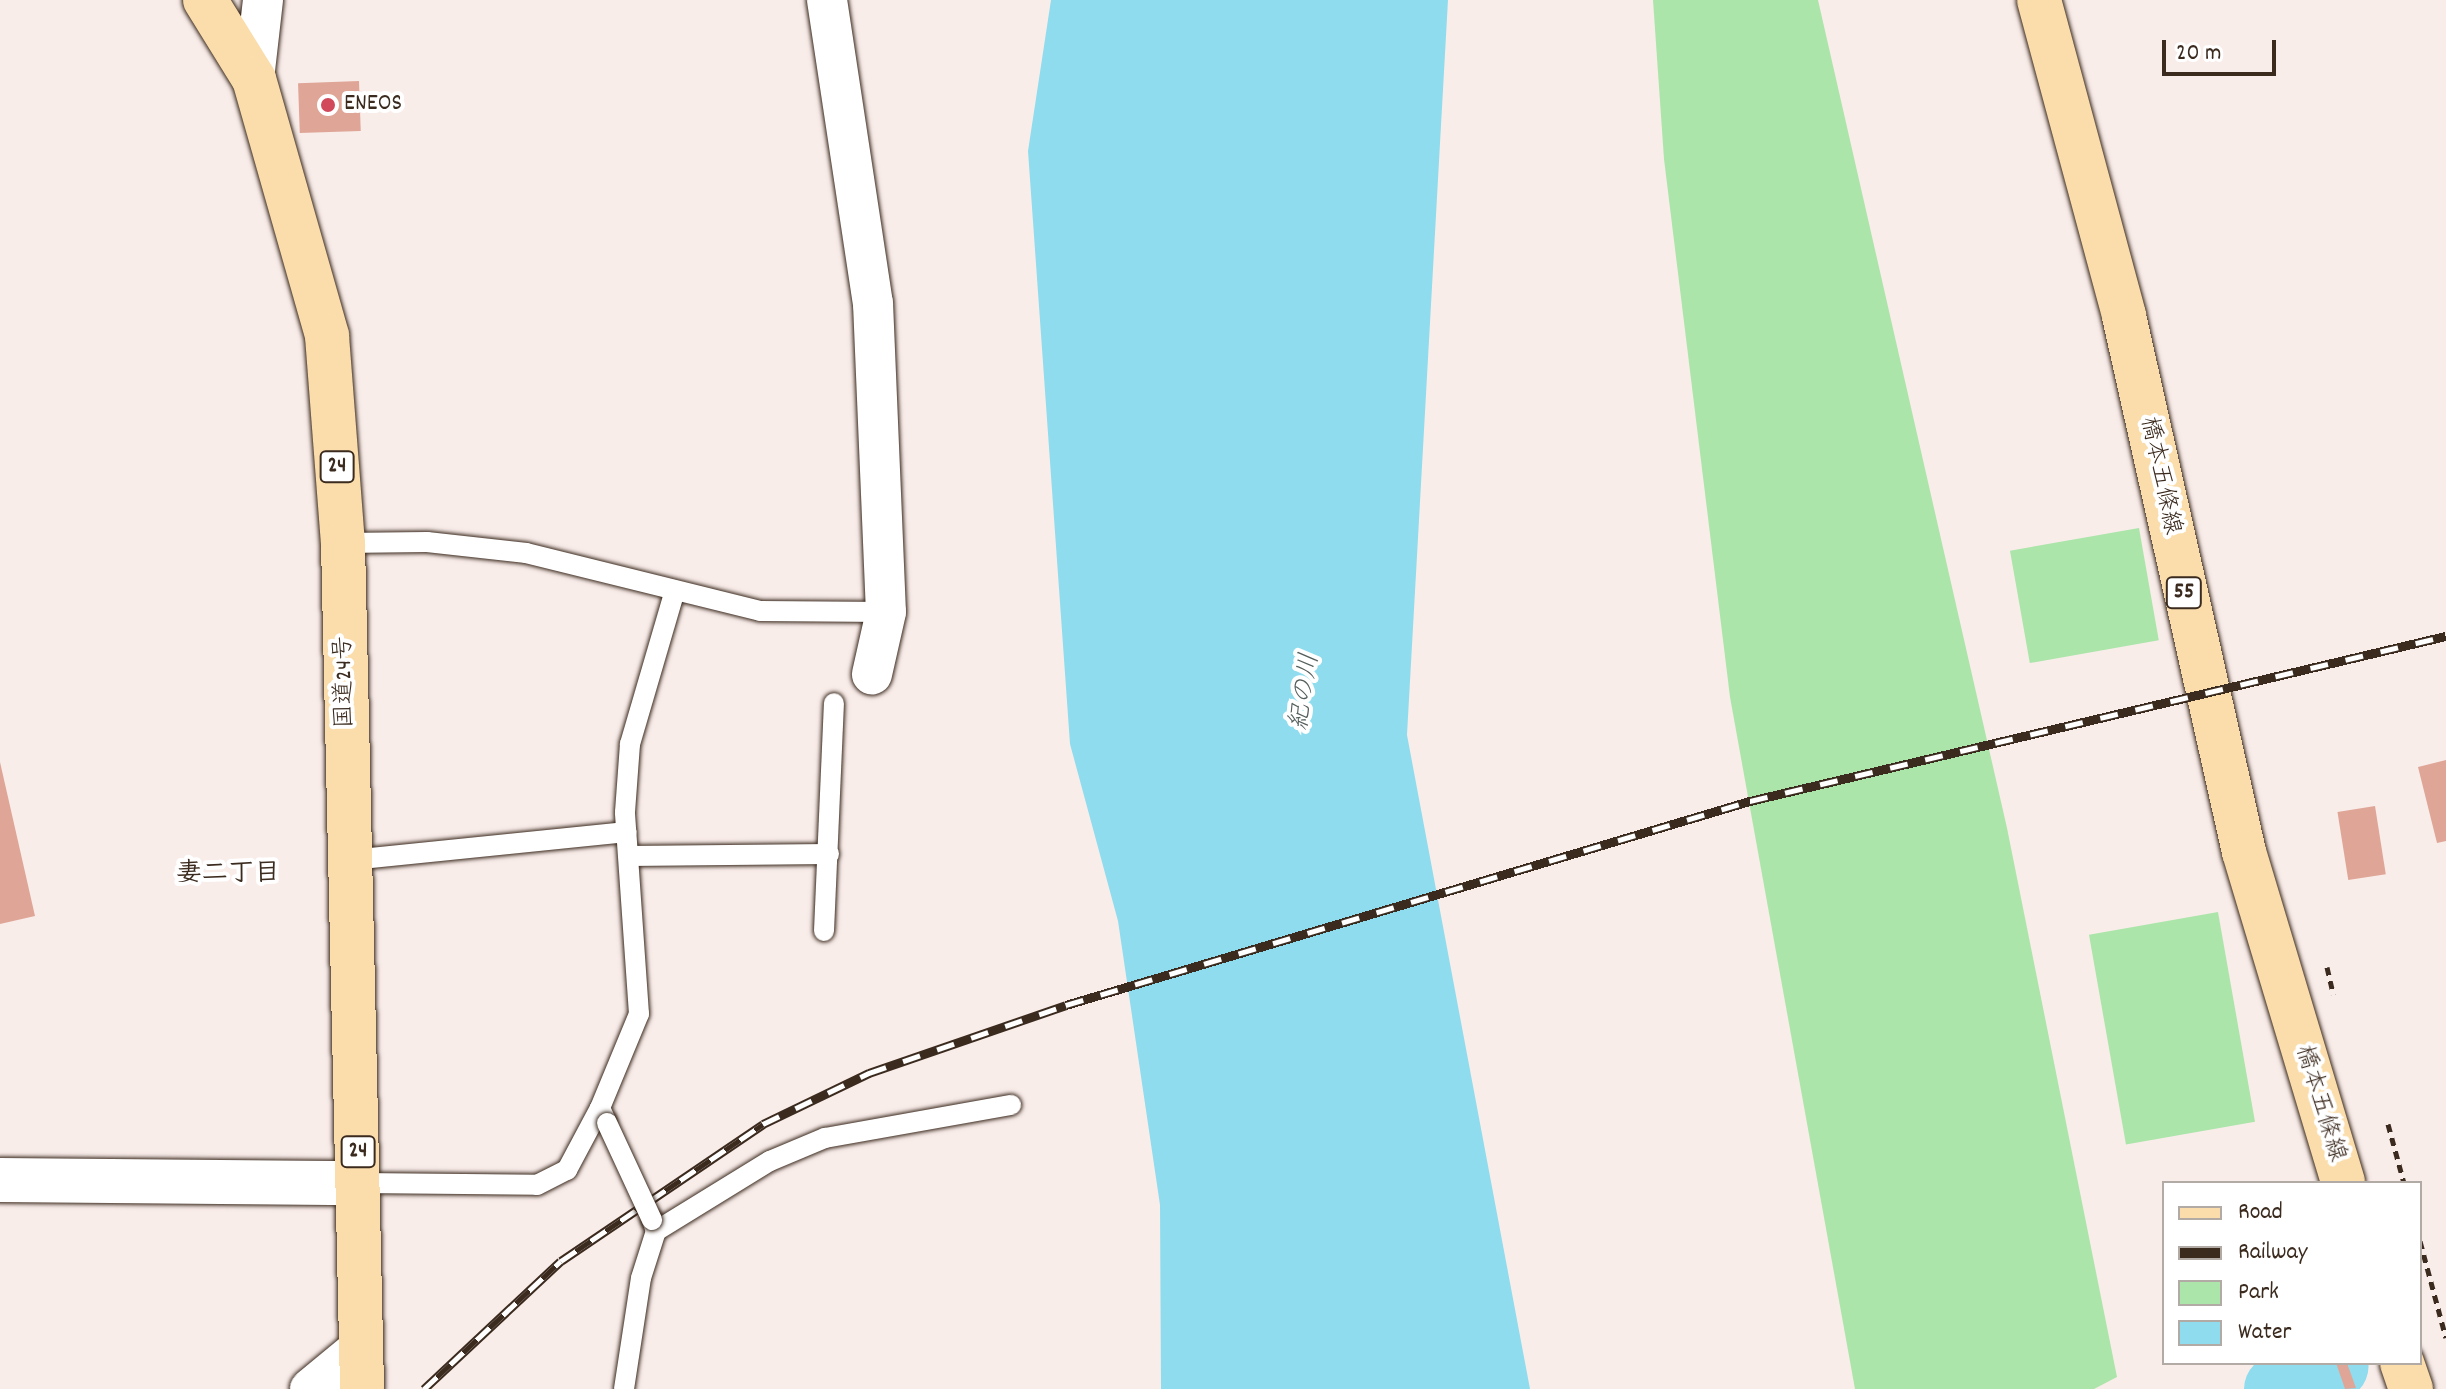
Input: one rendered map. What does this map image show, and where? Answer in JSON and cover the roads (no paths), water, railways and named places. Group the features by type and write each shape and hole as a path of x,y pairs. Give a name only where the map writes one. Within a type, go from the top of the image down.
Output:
{"main road":[{"name":"国道24号","path":"205,0 254,79 327,336 343,543 362,1368"},
{"name":"橋本五條線","path":"2039,0 2124,316 2244,852 2342,1181"},
{"path":"2403,1365 2411,1389"}],"street":[{"path":"254,79 263,0"},
{"path":"827,0 873,303 886,612 872,674"},
{"path":"0,1180 359,1183"},
{"path":"310,1389 362,1368"}],"lane":[{"path":"343,543 427,542 526,553 760,611 886,612"},
{"path":"359,1183 537,1185 567,1170 604,1116 639,1014 627,832 630,744 675,590"},
{"path":"824,931 834,703"},
{"path":"351,860 627,832"},
{"path":"629,856 829,854"},
{"path":"654,1225 770,1161 825,1138 1011,1105"},
{"path":"604,1116 654,1225 641,1278 624,1389"}],"water":[{"name":"紀の川","path":"1051,0 1448,0 1407,735 1530,1389 1161,1389 1160,1205 1118,921 1070,744 1028,151"}],"waterway":[{"path":"2278,1389 2335,1366"}],"railway":[{"path":"424,1389 561,1261 763,1124 869,1073 1066,1005 1750,801 2446,636"}],"place":[{"name":"ENEOS","path":"328,105"}],"district":[{"name":"妻二丁目","path":"228,875"}]}
